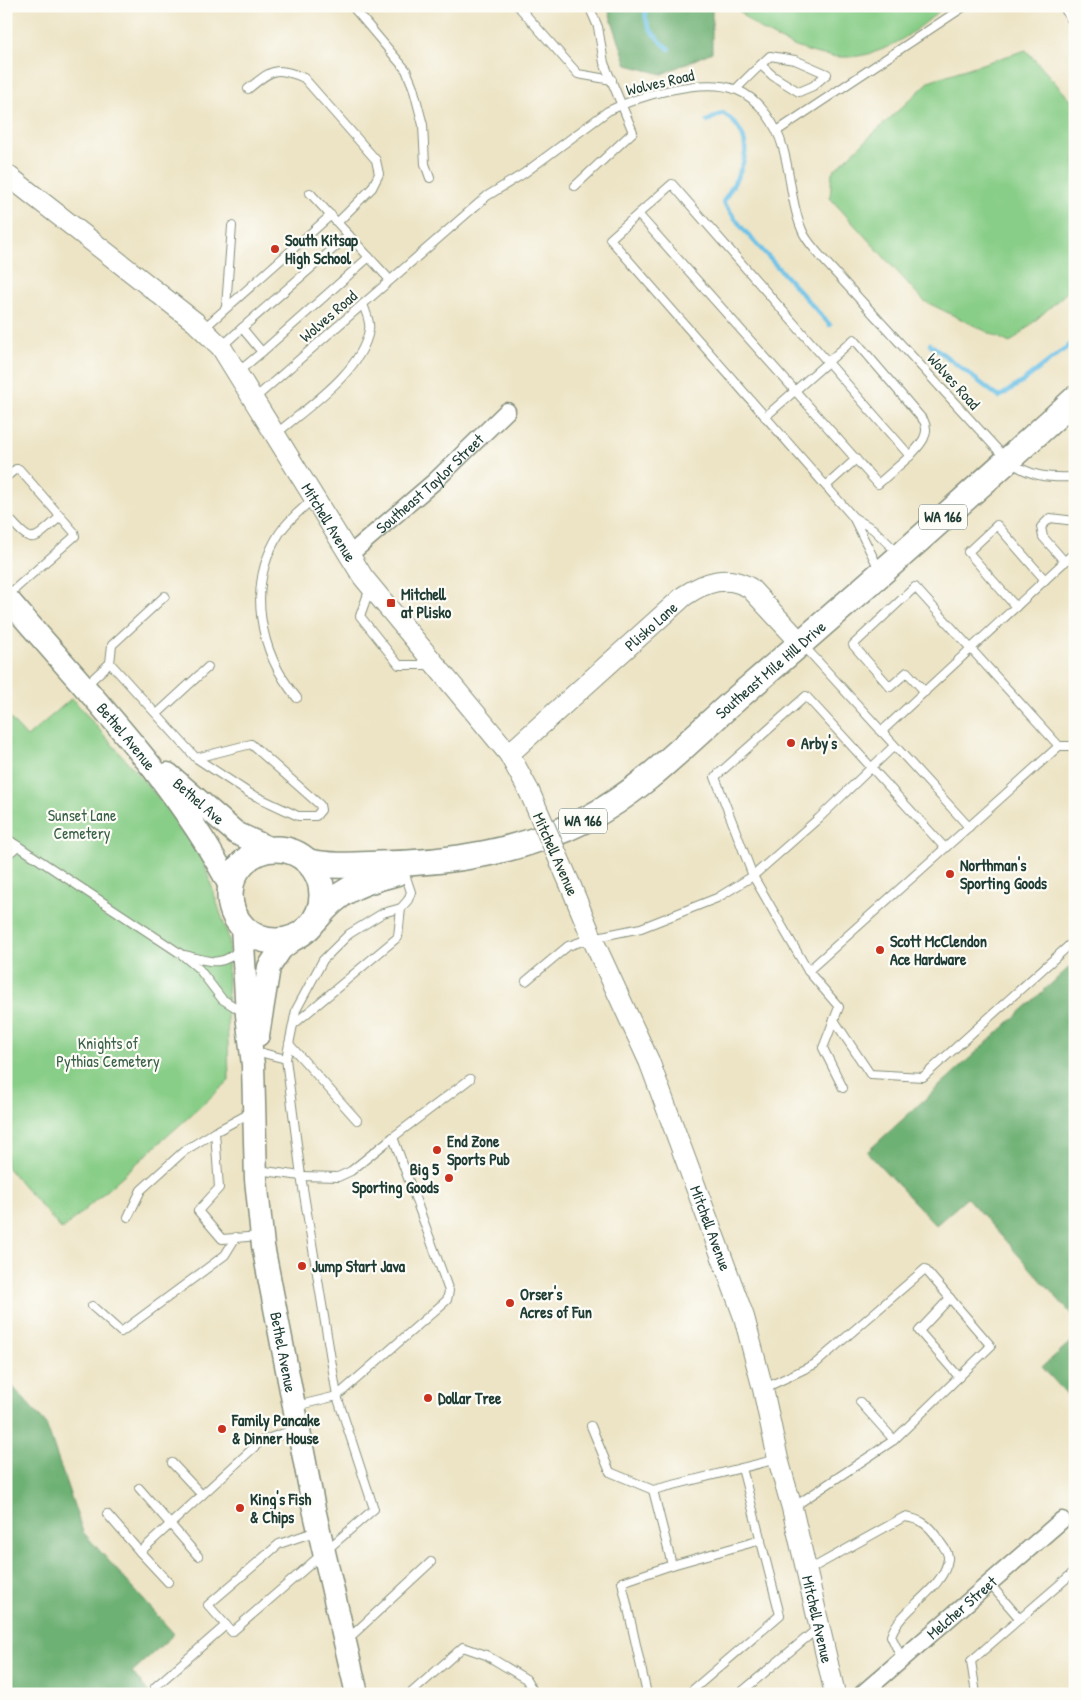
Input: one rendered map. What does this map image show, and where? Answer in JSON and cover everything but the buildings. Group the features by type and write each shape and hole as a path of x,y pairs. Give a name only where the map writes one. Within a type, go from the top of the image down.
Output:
{"main road":[{"name":"Southeast Mile Hill Drive","path":"306,928 341,893 365,882 414,867 500,851 534,841 590,817 614,803 642,782 881,573 1075,399"},
{"name":"Bethel Avenue","path":"6,597 134,745 214,854 231,888"},
{"name":"Bethel Ave","path":"134,745 236,833 271,849"},
{"name":"WA 166","path":"271,849 292,852 309,862"},
{"path":"271,849 249,858 241,866 231,888 232,908 243,934 263,939 287,940 306,928 322,901 320,880 309,862"},
{"name":"Southeast Mile Hill Drive","path":"309,862 337,865 414,867"},
{"name":"Bethel Avenue","path":"306,928 281,949 269,967 254,1058 252,1112 262,1235 298,1429 357,1694"},
{"name":"Bethel Avenue","path":"243,934 247,1015 254,1058"}],"street":[{"name":"Mitchell Avenue","path":"6,174 203,329 221,347 370,587 509,754 529,791 592,938 649,1061 744,1317 778,1459 792,1508 834,1694"},
{"name":"Southeast Taylor Street","path":"349,555 435,481 507,411"},
{"name":"Plisko Lane","path":"509,754 684,596 701,586 719,580 742,584 750,588 801,643"},
{"name":"Melcher Street","path":"862,1694 1062,1520"}],"lane":[{"path":"352,6 406,70 414,86 423,125 425,164 430,178"},
{"path":"518,6 578,74 612,80"},
{"path":"575,186 633,132 604,63 598,27 589,6"},
{"path":"777,131 965,6"},
{"path":"1063,6 1075,26"},
{"path":"736,89 761,64 770,56 795,60 827,74 812,86 799,92 773,76 761,64"},
{"path":"248,90 270,71 288,71 304,78 376,160 379,174 372,188 338,222"},
{"name":"Wolves Road","path":"254,399 487,196 522,174 608,111 622,104 663,92 705,86 736,89 748,96 766,114 777,131 784,149 802,230 807,239 1007,460 1024,472 1046,478 1075,477"},
{"path":"900,555 873,530 853,516 610,239 672,184 910,456"},
{"path":"310,193 390,280"},
{"path":"638,214 795,390 878,484 910,456 923,440 927,427 924,421 854,339 795,390 765,417"},
{"path":"203,329 331,215"},
{"path":"226,307 232,226"},
{"path":"221,347 349,235"},
{"path":"238,372 369,256"},
{"path":"276,434 338,381 362,354 370,328 363,304"},
{"path":"242,328 262,352"},
{"path":"826,486 856,459"},
{"path":"6,478 16,469 19,469 74,532 75,536 6,597"},
{"path":"297,698 284,682 266,640 258,602 262,573 278,535 289,520 314,498"},
{"path":"6,515 25,537 30,539 36,537 60,516"},
{"path":"853,516 881,573"},
{"path":"1065,562 1043,537 1041,526 1050,518 1075,521"},
{"path":"1016,607 968,552 997,526 1045,580"},
{"path":"882,732 1075,552"},
{"path":"370,587 360,616 399,665 434,665"},
{"path":"925,692 907,672 890,687 853,645 915,587 1059,746"},
{"path":"84,687 110,663 112,645 165,596"},
{"path":"801,643 969,827"},
{"path":"110,663 196,758 249,793 298,816 316,816 321,810 320,805 251,744 196,758"},
{"path":"156,714 208,667"},
{"path":"844,1088 823,1048 839,1006 808,971 753,876 715,777 806,696 945,848"},
{"path":"526,982 568,946 592,938 641,928 717,898 753,876 894,746"},
{"path":"808,971 1059,746 1075,746"},
{"path":"6,838 181,954 199,969 222,999 247,1015"},
{"path":"6,856 18,846"},
{"path":"294,1024 398,937 401,908 408,900 411,892 414,867"},
{"path":"319,1530 279,1544 208,1605 232,1632 374,1510 337,1396 301,1176 286,1059 296,1010 323,960 349,934 383,912 401,908"},
{"path":"181,954 217,962 224,961 232,957 243,934"},
{"path":"834,1020 870,1074 923,1077 1075,940"},
{"path":"289,1044 356,1120"},
{"path":"254,1058 286,1059"},
{"path":"256,1170 301,1176 338,1177 351,1171 470,1079"},
{"path":"128,1217 140,1190 184,1151 252,1112"},
{"path":"215,1132 219,1188 198,1211 222,1239 262,1235"},
{"path":"294,1407 337,1396 448,1300 449,1292 393,1137"},
{"path":"92,1306 121,1332 225,1255 236,1237"},
{"path":"763,1390 815,1364 925,1268 992,1346 894,1440 792,1508"},
{"path":"950,1298 919,1331 959,1377"},
{"path":"860,1402 894,1440"},
{"path":"591,1426 610,1472 653,1490 778,1459"},
{"path":"140,1552 261,1441 298,1429"},
{"path":"172,1463 202,1495"},
{"path":"688,1694 780,1615 742,1468"},
{"path":"139,1488 198,1556"},
{"path":"653,1490 672,1564"},
{"path":"107,1514 168,1582"},
{"path":"807,1571 904,1517 915,1518 925,1522 946,1550 948,1559 941,1574 917,1604 893,1629 891,1636 902,1659"},
{"path":"647,1694 622,1582 672,1564 760,1540"},
{"path":"345,1642 431,1562"},
{"path":"976,1694 971,1660 1075,1571"},
{"path":"989,1583 1020,1619"},
{"path":"155,1687 226,1625"},
{"path":"739,1694 820,1627"},
{"path":"410,1694 463,1647 486,1656 526,1679 535,1694"}],"green space":[{"path":"607,6 712,6 712,52 662,74 627,65"},
{"path":"736,6 945,6 906,37 869,54 849,57 829,56 807,51 782,41 751,22"},
{"path":"1026,50 1075,105 1075,285 1010,343 924,301 830,198 832,172 931,80"},
{"path":"72,698 185,828 201,854 229,939 227,1008 229,1081 62,1230 6,1166 6,714 27,737"},
{"path":"1075,962 1075,1318 967,1198 936,1225 867,1152"},
{"path":"1075,1338 1075,1403 1042,1367"},
{"path":"6,1379 46,1424 83,1532 174,1634 132,1672 150,1694 6,1694"}],"waterway":[{"path":"647,6 645,12 651,30 669,49"},
{"path":"707,121 723,113 735,123 742,134 745,144 742,166 723,202 743,229 830,325"},
{"path":"930,344 999,397 1022,382 1075,341"}],"place":[{"name":"South Kitsap High School","path":"275,249"},
{"name":"Mitchell at Plisko","path":"391,603"},
{"name":"Arby's","path":"791,743"},
{"name":"Northman's Sporting Goods","path":"950,874"},
{"name":"Scott McClendon Ace Hardware","path":"880,950"},
{"name":"End Zone Sports Pub","path":"437,1150"},
{"name":"Big 5 Sporting Goods","path":"449,1178"},
{"name":"Jump Start Java","path":"302,1266"},
{"name":"Orser's Acres of Fun","path":"510,1303"},
{"name":"Dollar Tree","path":"428,1398"},
{"name":"Family Pancake & Dinner House","path":"222,1429"},
{"name":"King's Fish & Chips","path":"240,1508"}],"park label":[{"name":"Sunset Lane Cemetery","path":"82,824"},
{"name":"Knights of Pythias Cemetery","path":"108,1052"}]}
